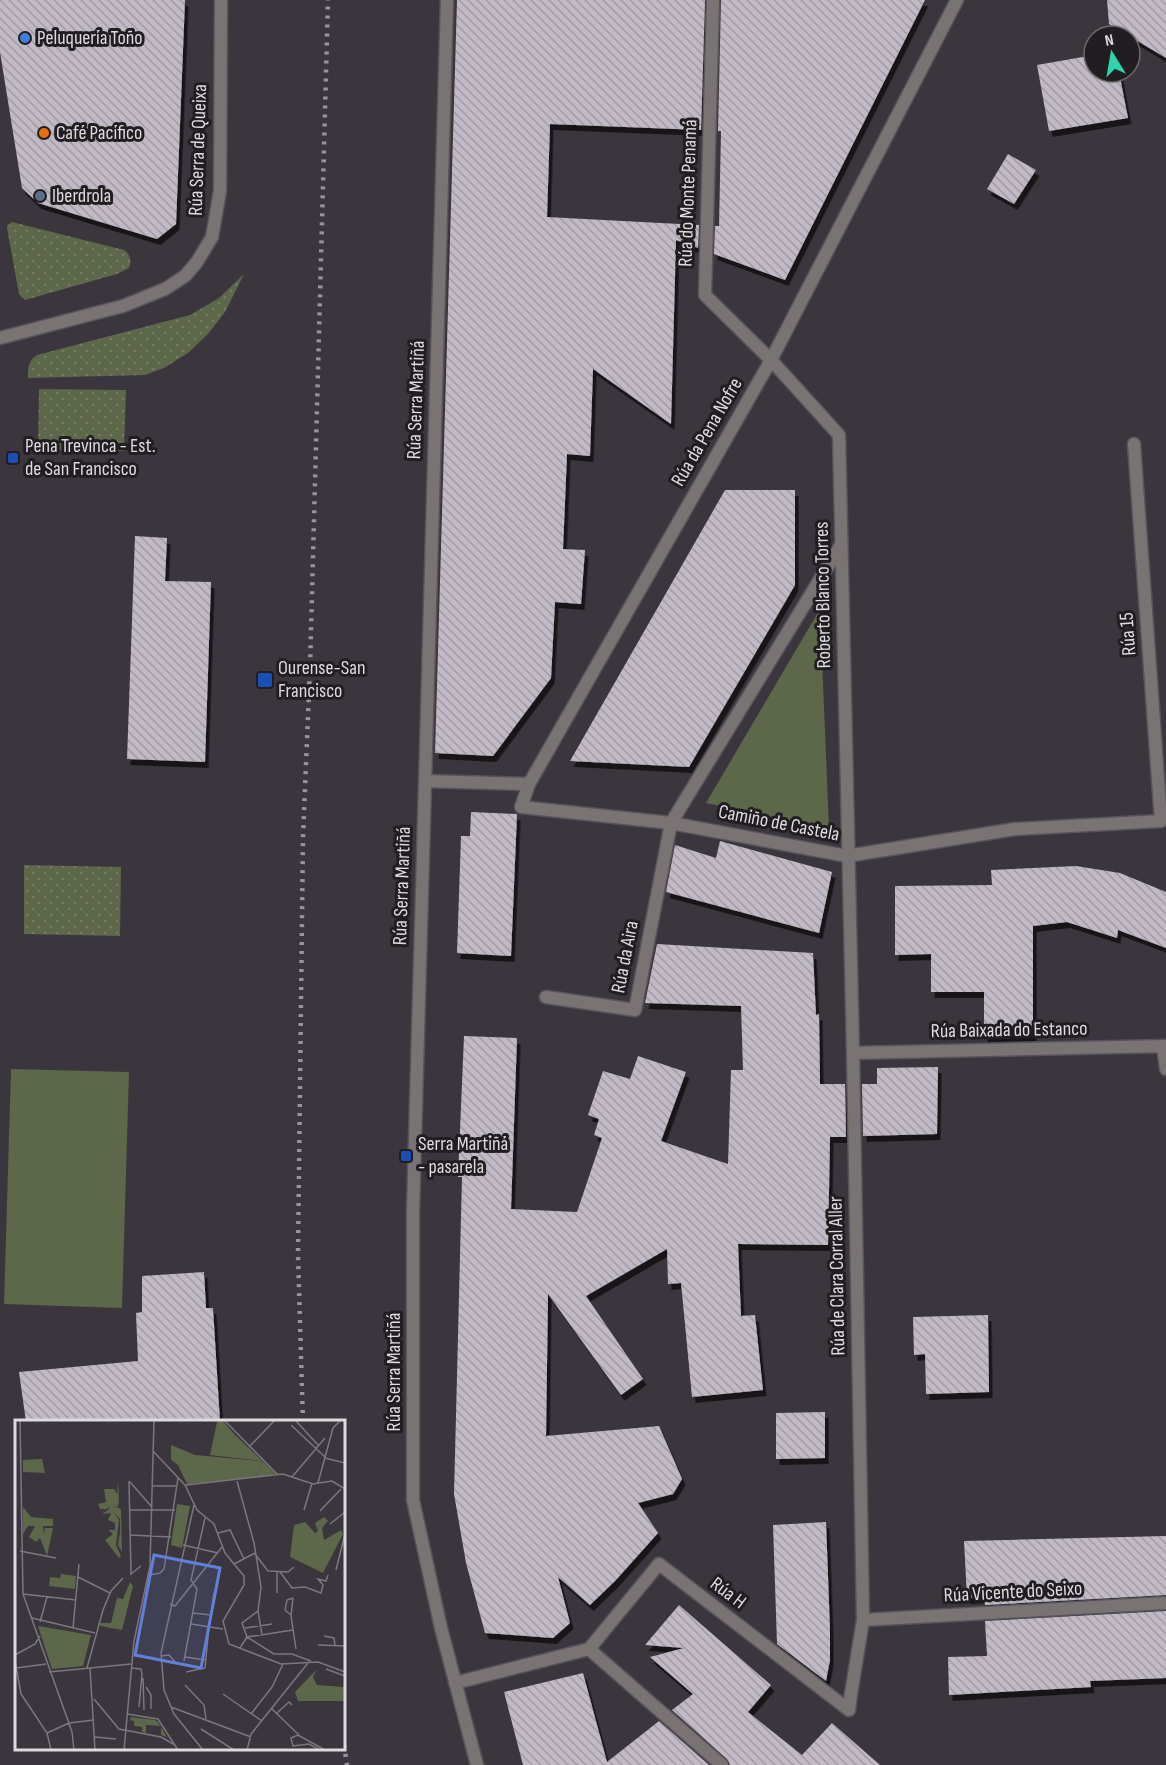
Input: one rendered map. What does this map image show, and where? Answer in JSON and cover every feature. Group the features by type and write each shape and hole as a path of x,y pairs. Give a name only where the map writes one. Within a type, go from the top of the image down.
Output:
{"street":[{"name":"Rúa Serra de Queixa","path":"0,338 123,306 165,289 185,276 197,262 212,237 220,191 221,0"},
{"name":"Rúa Serra Martiñá","path":"447,0 413,1211 413,1500 441,1628 477,1765"},
{"name":"Rúa do Monte Penamá","path":"713,0 705,295 771,360"},
{"name":"Rúa da Pena Nofre","path":"529,784 771,360 957,0"},
{"name":"Roberto Blanco Torres","path":"771,360 839,435 847,856"},
{"name":"Rúa 15","path":"1134,444 1161,821"},
{"path":"671,823 842,545"},
{"path":"425,781 529,784"},
{"name":"Camiño de Castela","path":"529,784 521,807 671,823 847,856 1015,829 1161,821"},
{"name":"Rúa da Aira","path":"546,997 635,1010 671,823"},
{"name":"Rúa de Clara Corral Aller","path":"847,856 853,1053 863,1620 851,1694"},
{"path":"1164,1046 1166,1069"},
{"name":"Rúa Baixada do Estanco","path":"853,1053 1164,1046"},
{"name":"Rúa H","path":"589,1649 659,1564 849,1710 851,1694"},
{"name":"Rúa Vicente do Seixo","path":"863,1620 1166,1603"},
{"path":"455,1683 589,1649 722,1765"}],"green space":[{"path":"12,222 124,250 130,258 129,268 117,274 25,300 19,294 7,228"},
{"path":"244,274 225,312 208,334 188,353 164,368 145,375 28,378 29,365 37,355 190,315 219,298"},
{"path":"39,389 126,390 124,451 38,450"},
{"path":"820,609 829,829 706,803"},
{"path":"24,865 121,867 120,936 24,934"},
{"path":"11,1069 129,1072 122,1308 4,1304"}],"building":[{"path":"0,0 185,0 176,224 157,239 38,203 22,188 0,52"},
{"path":"457,0 705,0 701,130 550,124 547,217 699,225 698,248 676,240 671,424 593,369 590,456 567,454 563,549 585,550 581,604 555,602 551,678 493,756 435,753"},
{"path":"721,0 925,0 785,280 714,254 715,226 719,226 721,131 718,131"},
{"path":"1107,0 1166,0 1166,58 1142,44 1142,24 1109,24"},
{"path":"1082,57 1082,84 1121,84 1128,118 1049,131 1037,65"},
{"path":"1008,154 1036,170 1014,204 987,189"},
{"path":"725,490 795,490 795,585 689,767 570,761"},
{"path":"135,536 167,538 165,581 211,582 205,762 127,759"},
{"path":"471,812 517,814 511,956 457,953 461,836 470,836"},
{"path":"720,841 832,872 819,933 666,892 675,845 716,858"},
{"path":"1076,866 1120,873 1166,892 1166,948 1118,930 1117,938 1067,922 1033,926 1033,1035 984,1036 984,992 931,992 931,954 895,955 895,886 992,885 991,870"},
{"path":"657,944 813,953 816,1015 819,1014 820,1084 845,1084 846,1137 830,1137 828,1245 738,1244 741,1316 755,1315 763,1390 692,1397 681,1283 668,1284 667,1249 586,1296 643,1379 621,1395 548,1294 546,1436 659,1426 682,1479 673,1494 638,1503 658,1533 590,1605 558,1577 570,1623 553,1638 485,1633 466,1563 454,1494 462,1177 458,1177 464,1036 517,1038 511,1209 577,1212 602,1138 594,1135 599,1119 588,1115 603,1071 630,1079 638,1056 686,1072 661,1141 728,1164 731,1070 743,1070 741,1006 645,1003"},
{"path":"938,1067 937,1134 863,1136 862,1084 877,1084 877,1068"},
{"path":"204,1272 206,1308 213,1308 220,1420 26,1420 19,1372 138,1361 136,1313 142,1312 142,1276"},
{"path":"988,1315 989,1392 926,1394 925,1354 914,1355 913,1317"},
{"path":"825,1412 825,1458 776,1459 776,1413"},
{"path":"826,1522 830,1660 826,1681 777,1644 773,1525"},
{"path":"1166,1536 1166,1595 985,1605 984,1597 967,1598 964,1541"},
{"path":"679,1605 771,1685 748,1712 802,1755 832,1723 880,1765 730,1765 727,1759 672,1710 693,1694 650,1657 684,1648 645,1645"},
{"path":"1166,1611 1166,1678 1090,1681 1091,1687 949,1695 948,1657 987,1656 985,1621"},
{"path":"583,1673 607,1762 659,1721 709,1765 523,1765 504,1692"}],"railway":[{"path":"303,1420 298,1255 303,837 310,668 328,0"},
{"path":"345,1750 347,1765"}],"place":[{"name":"Peluquería Toño","path":"25,38"},
{"name":"Café Pacífico","path":"44,133"},
{"name":"Iberdrola","path":"40,196"},
{"name":"Pena Trevinca - Est. de San Francisco","path":"13,458"},
{"name":"Ourense-San Francisco","path":"265,680"},
{"name":"Serra Martiñá - pasarela","path":"406,1156"}]}
